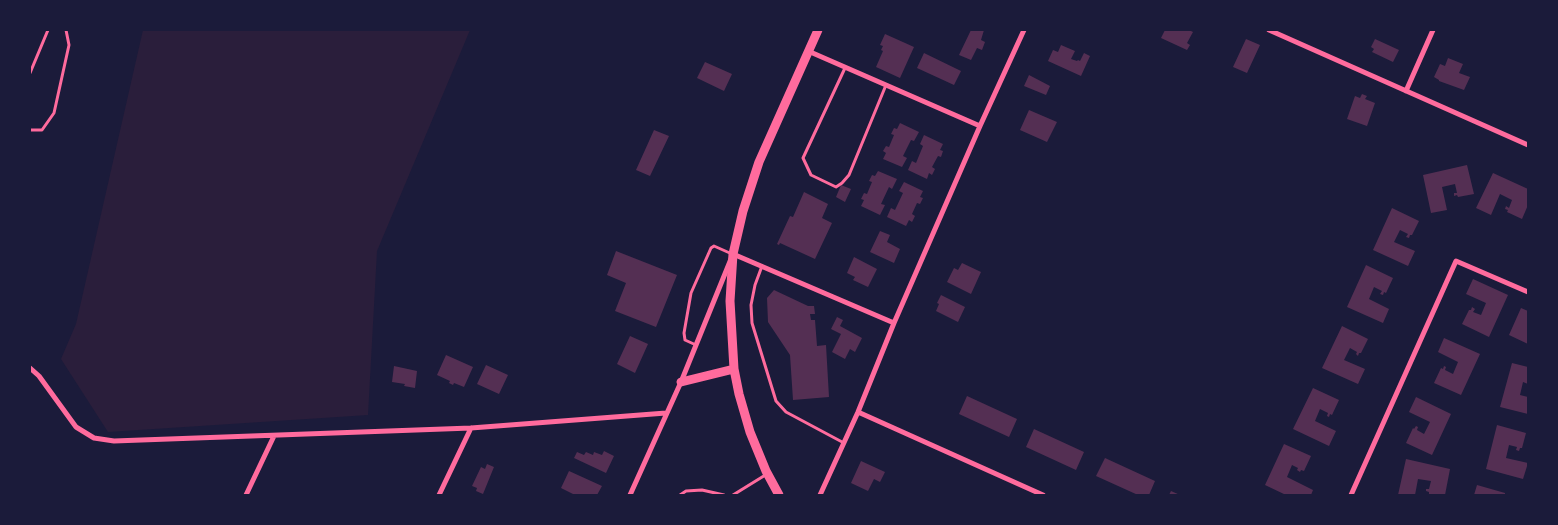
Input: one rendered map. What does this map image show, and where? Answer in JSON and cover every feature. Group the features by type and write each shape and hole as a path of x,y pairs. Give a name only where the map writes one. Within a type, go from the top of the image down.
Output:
{"main road":[{"path":"779,495 767,473 750,432 738,394 734,369 730,301 733,254 743,211 760,162 818,30"},
{"path":"681,382 734,369"}],"street":[{"path":"820,495 858,412 894,323 980,126 1024,30"},
{"path":"1269,30 1528,145"},
{"path":"1406,91 1433,30"},
{"path":"808,51 980,126"},
{"path":"630,495 681,382 733,254 894,323"},
{"path":"1351,495 1456,261 1528,292"},
{"path":"30,368 39,376 76,427 94,438 114,441 471,428 666,414"},
{"path":"858,412 1043,495"},
{"path":"439,495 471,428"},
{"path":"246,495 274,436"}],"lane":[{"path":"30,73 48,30"},
{"path":"30,130 42,130 54,113 69,45 66,30"},
{"path":"845,67 803,158 811,175 836,188 849,175 886,85"},
{"path":"696,345 685,340 684,333 691,293 711,248 714,246 733,254"},
{"path":"762,266 754,285 751,305 752,323 776,401 786,412 844,443"},
{"path":"733,495 767,473"},
{"path":"680,495 686,491 702,490 724,495"}],"shaded area":[{"path":"143,30 470,30 377,251 368,415 108,432 61,359 76,324"}],"building":[{"path":"971,30 984,30 981,40 985,42 982,50 977,48 971,60 959,55"},
{"path":"1165,30 1189,30 1193,32 1187,43 1190,45 1187,50 1161,38"},
{"path":"885,34 914,47 900,78 876,67 883,51 881,50 883,46 880,45"},
{"path":"1246,39 1260,45 1247,73 1233,67"},
{"path":"1375,39 1399,50 1393,62 1372,52 1374,49 1371,47"},
{"path":"1061,45 1075,51 1071,59 1080,61 1084,53 1090,56 1081,76 1048,61 1053,50 1058,52"},
{"path":"924,53 961,71 954,85 917,68"},
{"path":"1448,58 1463,64 1459,73 1470,77 1464,90 1439,81 1434,77 1440,64 1445,66"},
{"path":"705,62 732,74 724,91 697,78"},
{"path":"1029,75 1050,86 1046,95 1024,86"},
{"path":"1362,94 1367,96 1365,99 1375,103 1367,126 1347,119 1355,96 1360,98"},
{"path":"1029,110 1057,122 1047,142 1020,130"},
{"path":"900,123 919,132 914,141 911,140 903,156 907,158 902,167 883,159 886,153 883,151 886,146 889,147 894,135 891,134"},
{"path":"654,130 669,136 650,176 636,170"},
{"path":"924,135 943,144 940,150 943,151 941,157 938,156 932,167 935,169 932,175 929,173 927,179 908,170 912,161 916,163 923,146 920,144"},
{"path":"1467,165 1474,194 1458,197 1457,195 1454,196 1454,193 1457,193 1455,184 1442,187 1447,210 1431,213 1423,175"},
{"path":"878,171 897,179 892,189 889,187 881,204 885,205 880,215 861,206 864,200 861,199 864,193 867,194 872,182 869,181 872,175 875,176"},
{"path":"1493,173 1528,189 1528,205 1522,219 1507,212 1506,206 1509,208 1512,200 1500,194 1491,215 1476,208"},
{"path":"904,182 923,191 920,197 923,198 920,204 917,203 912,214 915,216 912,222 909,220 906,226 887,217 891,208 895,210 903,193 899,191"},
{"path":"841,185 851,189 845,202 836,197"},
{"path":"804,192 828,204 822,218 832,223 815,259 780,243 779,245 777,244 790,216 793,217"},
{"path":"1392,208 1419,221 1409,238 1406,237 1408,234 1400,230 1394,242 1415,251 1408,266 1373,250"},
{"path":"880,231 890,235 887,242 900,249 894,263 870,252"},
{"path":"616,251 677,275 656,327 615,311 626,283 607,275"},
{"path":"854,257 877,269 868,287 853,280 855,277 847,273"},
{"path":"962,263 981,272 971,294 947,282 954,268 958,270"},
{"path":"1366,265 1393,278 1386,293 1380,294 1382,291 1374,287 1369,299 1389,309 1383,323 1347,307"},
{"path":"1473,279 1508,295 1489,337 1462,324 1472,307 1475,309 1473,312 1481,315 1486,303 1466,294"},
{"path":"774,290 808,306 814,306 815,314 810,314 811,320 815,320 817,346 826,345 829,397 793,400 790,355 768,322 767,298"},
{"path":"941,295 965,307 958,322 936,311"},
{"path":"1521,308 1528,311 1528,344 1509,335"},
{"path":"837,317 843,320 840,326 862,338 855,352 850,349 845,359 832,352 841,334 831,329"},
{"path":"1342,326 1368,339 1358,356 1357,352 1350,348 1344,360 1365,369 1358,384 1322,368"},
{"path":"630,336 648,344 635,373 617,364"},
{"path":"1444,338 1480,354 1461,395 1434,383 1441,368 1446,367 1445,370 1453,374 1458,362 1438,352"},
{"path":"446,355 473,367 464,387 454,383 453,385 449,383 450,381 437,375"},
{"path":"1512,363 1528,367 1528,384 1523,382 1520,395 1528,397 1528,414 1500,407"},
{"path":"486,365 508,375 499,394 477,384"},
{"path":"394,366 417,371 415,388 392,382"},
{"path":"1313,388 1339,400 1332,415 1327,416 1328,413 1320,409 1315,421 1336,431 1329,446 1293,429"},
{"path":"967,396 1017,419 1009,437 959,414"},
{"path":"1416,397 1451,414 1432,455 1406,443 1413,428 1418,427 1417,430 1424,434 1430,422 1409,412"},
{"path":"1497,425 1526,433 1522,448 1519,451 1516,450 1517,447 1509,445 1506,458 1528,463 1523,479 1486,469"},
{"path":"1034,429 1084,452 1076,470 1026,447"},
{"path":"1284,444 1311,456 1304,471 1301,470 1300,472 1297,470 1298,468 1292,465 1287,477 1313,490 1311,495 1286,495 1265,485"},
{"path":"604,451 614,456 606,473 574,458 577,452 584,455 586,452 593,455 594,452 602,455"},
{"path":"1105,458 1155,481 1149,495 1138,495 1096,476"},
{"path":"1406,459 1450,469 1445,495 1429,494 1426,489 1429,489 1431,481 1418,479 1415,495 1398,495"},
{"path":"861,461 885,472 880,482 874,479 868,491 851,483"},
{"path":"487,464 494,467 483,494 476,491 477,488 472,486 481,467 485,469"},
{"path":"569,471 602,486 597,495 575,495 561,488"},
{"path":"1477,485 1505,493 1505,495 1474,495"},
{"path":"1171,491 1180,495 1169,495"}]}
